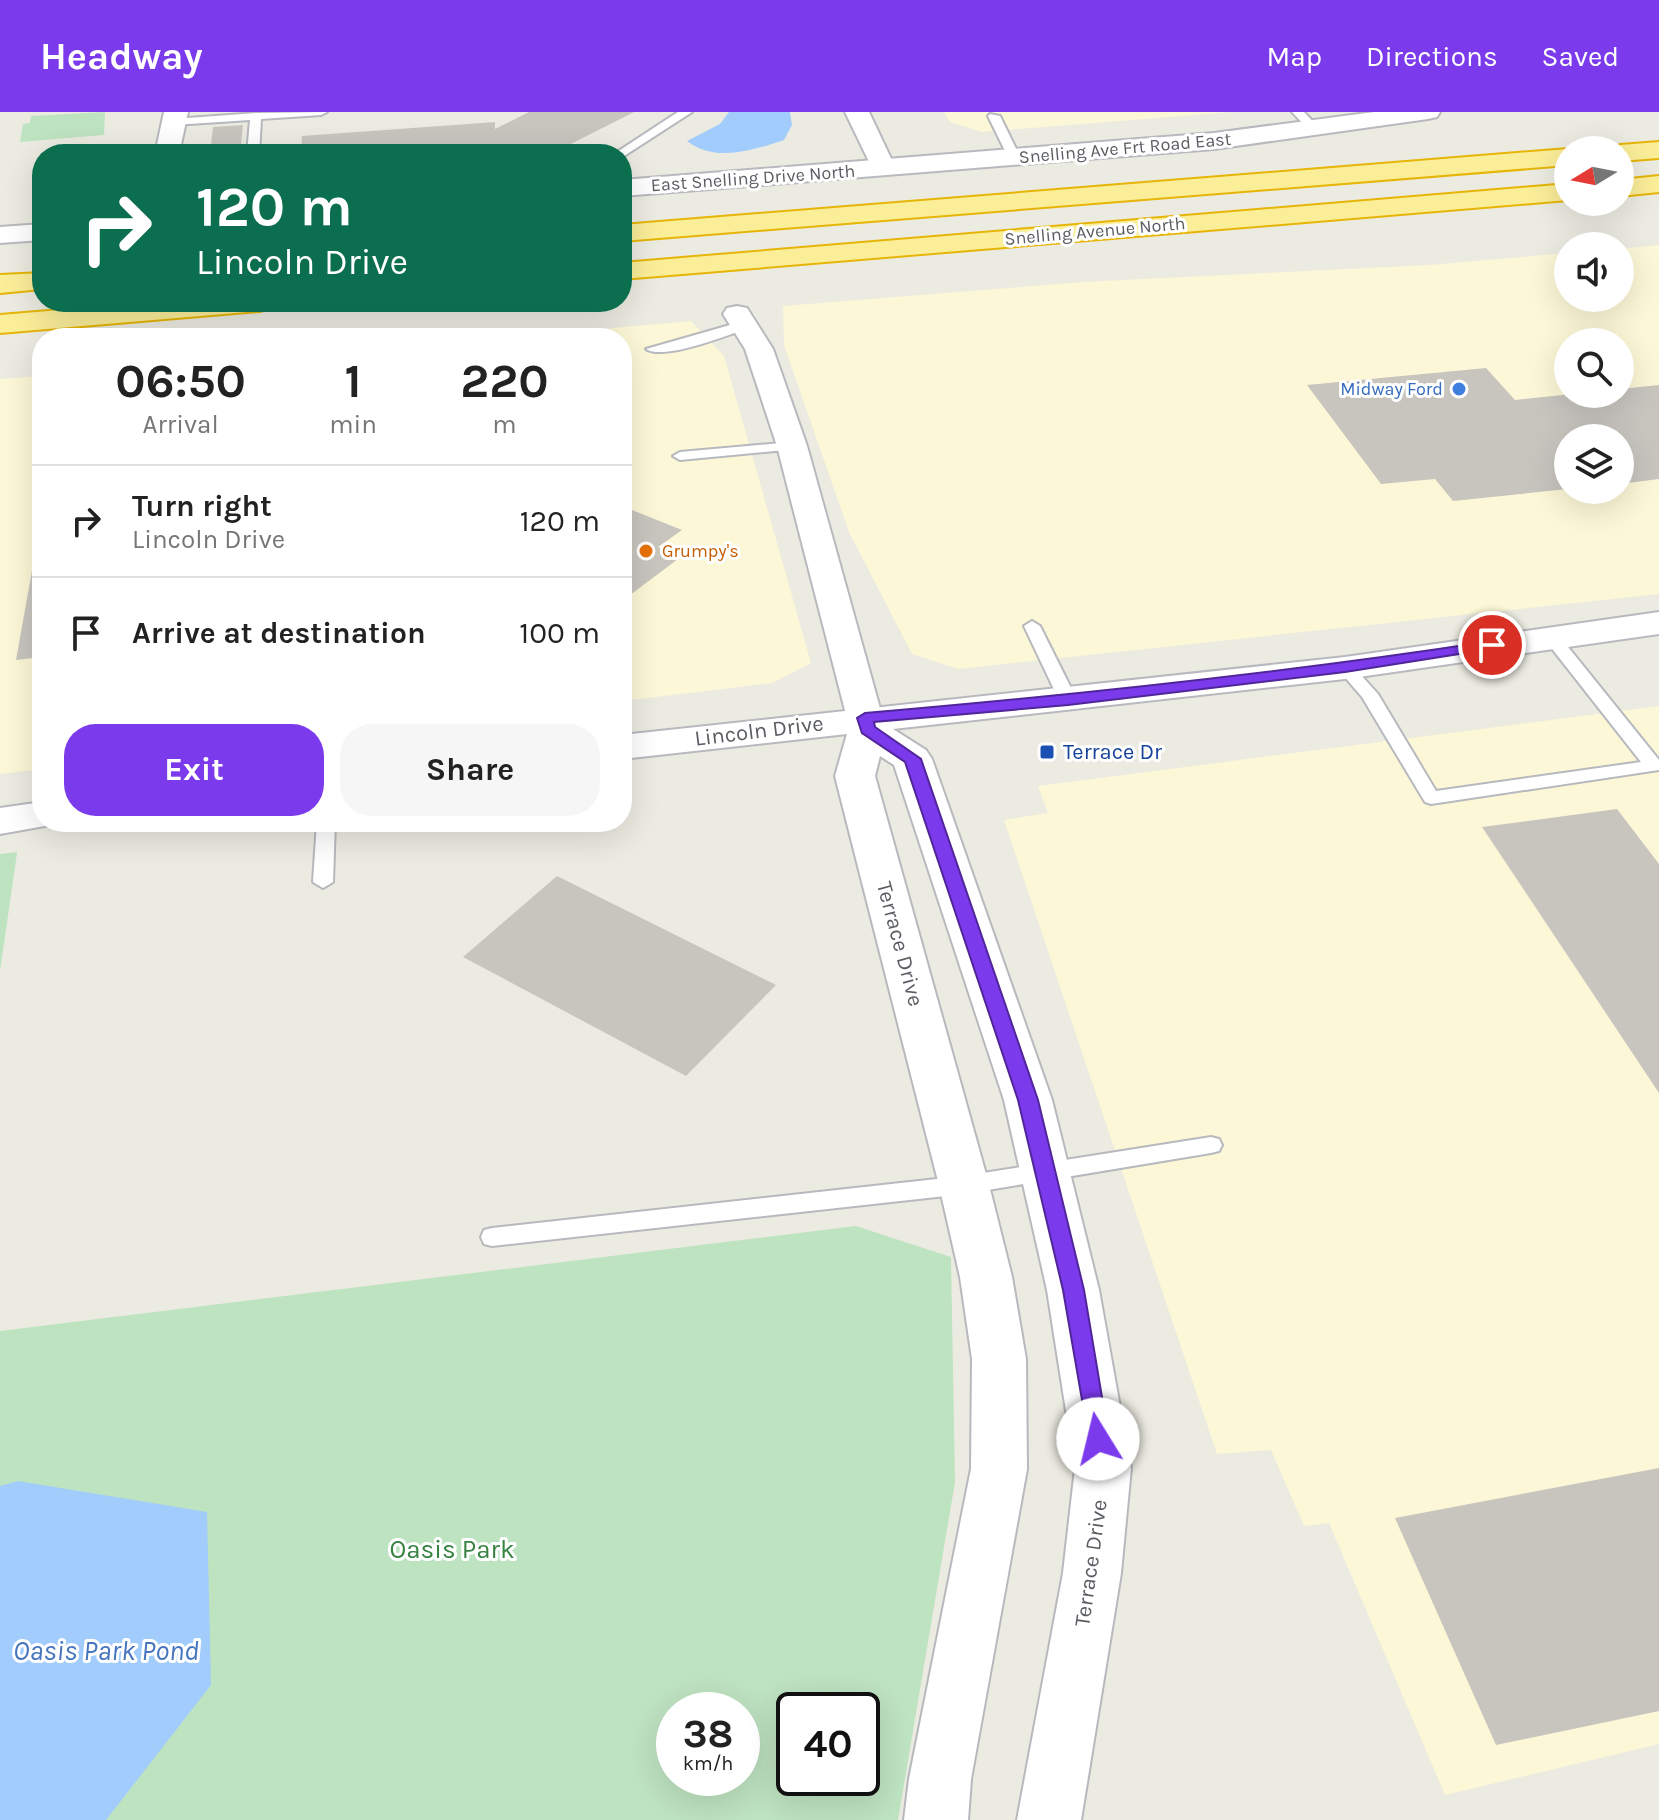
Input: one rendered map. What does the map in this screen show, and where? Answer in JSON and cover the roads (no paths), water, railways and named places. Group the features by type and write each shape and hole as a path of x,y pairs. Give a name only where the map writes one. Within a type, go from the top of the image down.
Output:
{"highway":[{"path":"1634,152 1659,150"},
{"name":"Snelling Avenue North","path":"632,232 1554,158"},
{"path":"1634,187 1659,184"},
{"name":"Snelling Avenue North","path":"632,270 1554,193"},
{"path":"0,284 32,282"},
{"path":"0,324 142,312"}],"street":[{"path":"857,112 884,169"},
{"path":"1421,112 1428,112"},
{"name":"Snelling Ave Frt Road East","path":"884,169 1214,141 1306,120 1365,121 1421,112"},
{"path":"169,144 175,117"},
{"name":"East Snelling Drive North","path":"632,187 884,169"},
{"path":"0,235 32,233"},
{"path":"741,319 759,349 792,446 866,724"},
{"name":"Lincoln Drive","path":"632,746 866,724 1345,668 1550,636 1659,623"},
{"name":"Terrace Drive","path":"936,1820 940,1779 999,1469 999,1359 986,1277 964,1185 855,776 866,724 912,759 1028,1100 1073,1290 1103,1468 1092,1573 1049,1820"},
{"path":"0,821 32,816"}],"lane":[{"path":"175,117 321,112"},
{"path":"632,146 686,112"},
{"path":"254,144 256,116"},
{"path":"994,116 1015,159"},
{"path":"653,349 674,347 741,319"},
{"path":"680,456 792,446"},
{"path":"1032,626 1068,700"},
{"path":"1550,636 1656,769"},
{"path":"1345,668 1369,694 1431,798 1656,769"},
{"path":"323,882 326,832"},
{"path":"492,1237 964,1185 1211,1145"}],"water":[{"path":"729,112 790,112 792,125 784,140 735,152 710,152 687,141 720,124"},
{"name":"Oasis Park Pond","path":"18,1481 207,1512 211,1685 106,1820 0,1820 0,1486"}],"place":[{"name":"Midway Ford","path":"1459,389"},
{"name":"Grumpy's","path":"646,551"},
{"name":"Terrace Dr","path":"1047,752"}],"park label":[{"name":"Oasis Park","path":"452,1549"}]}
